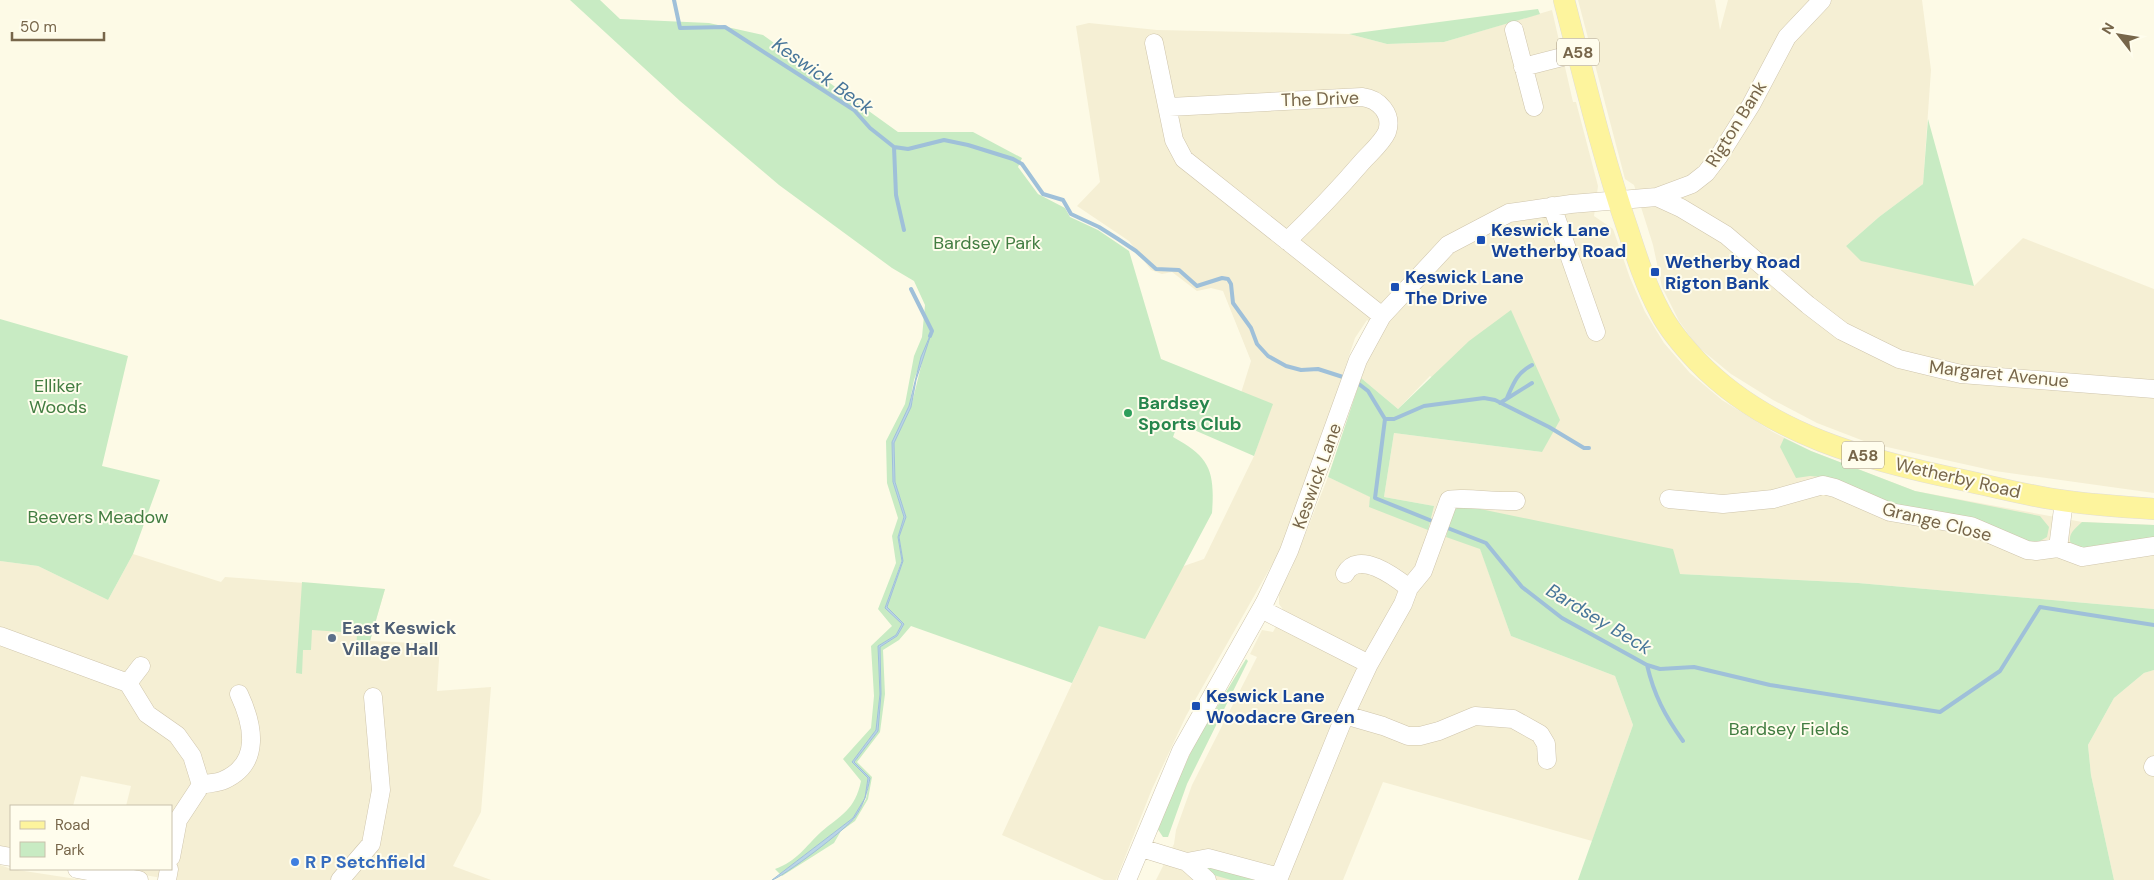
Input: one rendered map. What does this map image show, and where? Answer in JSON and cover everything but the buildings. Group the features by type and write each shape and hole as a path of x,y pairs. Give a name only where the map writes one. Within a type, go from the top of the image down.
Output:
{"main road":[{"name":"Wetherby Road","path":"1564,0 1617,199 1643,275 1660,314 1682,346 1712,376 1768,417 1803,435 1853,452 1913,470 2064,501 2154,509"}],"street":[{"name":"Rigton Bank","path":"1617,199 1657,197 1692,184 1706,173 1751,105 1787,37 1822,0"},
{"path":"1514,30 1534,107"},
{"path":"1154,43 1169,108 1174,140 1184,159 1382,316"},
{"path":"1524,66 1578,53"},
{"name":"The Drive","path":"1169,108 1362,96 1370,98 1383,107 1388,122 1384,137 1325,204 1287,241"},
{"name":"Margaret Avenue","path":"1657,197 1696,216 1726,235 1808,305 1842,331 1899,359 1933,369 1961,374 2154,389"},
{"name":"Keswick Lane","path":"1127,880 1181,751 1261,609 1296,535 1351,379 1369,336 1382,316 1448,245 1509,213 1617,199"},
{"path":"1552,206 1596,332"},
{"name":"Grange Close","path":"1668,499 1723,504 1773,499 1823,485 1835,488 1890,512 1971,526 2027,550 2045,551 2058,548 2082,557 2154,546"},
{"path":"1187,862 1208,858 1279,879 1345,715 1369,664 1403,604 1409,588 1423,570 1449,500 1454,498 1496,502 1516,501"},
{"path":"2058,548 2064,501"},
{"path":"1345,574 1351,566 1361,563 1388,573 1409,588"},
{"path":"1261,609 1369,664"},
{"path":"0,636 128,683 147,714 177,735 192,756 201,785"},
{"path":"128,683 140,666"},
{"path":"172,851 178,820 201,785 224,780 242,767 252,749 251,722 239,694"},
{"path":"340,880 370,844 381,790 372,697"},
{"path":"1345,715 1383,726 1408,736 1420,736 1439,732 1476,716 1513,719 1540,734 1546,744 1547,760"},
{"path":"1141,848 1187,862 1207,880"},
{"path":"82,870 118,878 139,880"}],"shaded area":[{"path":"1578,0 1715,0 1720,30 1728,0 1922,0 1931,70 1923,184 1879,217 1846,246 1974,286 2023,238 2154,289 2154,493 1995,471 1869,443 1817,423 1773,400 1731,374 1697,346 1679,321 1662,287 1653,245 1634,185 1625,179"},
{"path":"1552,10 1573,102 1576,102 1598,186 1594,216 1613,229 1630,278 1645,312 1664,343 1690,373 1722,400 1773,432 1811,451 1915,491 2082,522 2154,525 2154,609 1858,583 1680,574 1480,548 1511,636 1615,676 1633,725 1592,841 1383,782 1343,880 1156,880 1174,844 1176,830 1192,785 1257,657 1250,654 1262,630 1273,632 1284,611 1279,604 1279,592 1291,570 1328,477 1371,497 1369,507 1434,506 1384,497 1394,433 1542,452 1430,376 1398,409 1361,378 1369,357 1384,331 1367,320 1355,338 1310,472 1278,554 1186,716 1152,789 1116,880 1104,880 1002,835 1099,625 1181,567 1204,559 1254,456 1272,405 1241,393 1251,361 1223,291 1211,288 1197,291 1172,272 1162,274 1151,270 1129,241 1077,206 1100,182 1076,26 1089,23 1157,30 1349,34 1387,44 1444,42"},
{"path":"133,554 221,582 225,577 385,589 370,641 440,644 437,691 491,687 481,812 453,866 491,880 173,880 117,870 172,870 172,805 126,805 131,786 81,776 73,805 10,805 10,849 0,847 0,561 38,566 108,600"},
{"path":"2154,670 2154,880 2114,880 2091,775 2088,745 2114,698 2144,673"},
{"path":"0,865 10,870 83,880 0,880"}],"green space":[{"name":"Bardsey Park","path":"570,0 600,0 620,19 709,23 763,35 898,132 973,132 1022,158 1018,167 1038,194 1065,208 1070,217 1098,230 1129,251 1161,359 1273,404 1254,456 1178,423 1173,437 1195,451 1208,467 1212,486 1212,513 1145,639 1099,626 1072,683 911,626 899,640 883,650 885,694 880,732 857,762 872,777 868,799 855,821 841,831 834,843 782,876 854,819 866,799 870,778 854,762 878,731 881,694 880,647 897,636 904,624 887,607 903,561 899,537 906,517 895,482 894,443 911,407 926,346 914,380 909,406 892,442 893,482 904,517 898,537 902,560 885,608 902,624 896,635 878,646 880,694 876,730 852,762 868,778 865,798 853,818 780,874 775,869 795,858 846,811 855,799 861,781 843,759 871,728 874,696 871,646 892,626 878,609 896,563 892,536 898,518 887,483 886,441 905,404 914,356 922,337 925,305 914,281 892,268 779,185 680,101"},
{"path":"1538,9 1540,14 1444,42 1387,44 1349,34"},
{"path":"1928,119 1974,286 1861,261 1846,246 1879,217 1923,184"},
{"path":"1511,310 1560,420 1542,452 1394,433 1384,497 1434,506 1428,530 1369,507 1370,497 1328,477 1361,378 1398,409 1469,341"},
{"path":"0,319 128,356 102,466 160,480 133,554 108,600 38,566 0,561"},
{"path":"1784,438 1811,451 1915,491 2040,516 2049,527 2047,537 2040,541 2040,544 1905,510 1821,477 1796,478 1780,447"},
{"name":"Bardsey Fields","path":"1461,505 1673,549 1680,574 1858,583 2154,609 2154,670 2144,673 2114,698 2088,745 2091,775 2114,880 1578,880 1633,725 1615,676 1511,636 1480,549 1446,537 1453,511"},
{"path":"2082,522 2154,525 2154,540 2085,551 2071,544 2070,540 2072,532"},
{"path":"302,582 385,589 370,641 368,656 356,655 357,633 312,630 311,650 303,650 302,674 296,673"},
{"path":"1246,659 1248,661 1187,784 1168,837 1163,837 1157,828 1194,745"},
{"path":"1209,865 1264,880 1231,880 1210,874 1207,869"}],"water":[{"path":"932,331 916,380 911,407 894,443 895,482 906,517 899,537 903,561 887,607 904,624 897,636 880,647 881,694 878,731 854,762 870,778 865,797 868,778 852,762 876,730 880,694 878,646 896,635 902,624 885,608 902,561 898,537 904,517 893,482 892,442 909,406 921,357"},
{"path":"865,799 855,817 841,831 801,862 772,880 853,818"}],"waterway":[{"name":"Keswick Beck","path":"674,0 680,28 725,27 854,110 870,128 894,147 896,195 904,230"},
{"name":"Bardsey Beck","path":"894,147 908,149 944,140 968,145 1013,159 1022,164 1043,194 1063,200 1071,214 1099,227 1118,239 1136,251 1156,269 1179,270 1197,286 1222,278 1228,279 1231,284 1233,303 1251,328 1257,344 1268,356 1286,366 1301,370 1318,369 1346,378"},
{"name":"Keswick Beck","path":"911,289 932,331 930,336"},
{"path":"1507,398 1519,375 1532,365"},
{"name":"Bardsey Beck","path":"1355,381 1368,391 1385,419 1375,498 1437,523"},
{"path":"1500,403 1532,383"},
{"path":"1385,419 1394,419 1424,406 1484,398 1495,400 1549,427 1584,448 1589,448"},
{"name":"Bardsey Beck","path":"1445,527 1486,543 1522,587 1562,618 1647,665 1660,669 1694,667 1770,685 1940,712 2000,671 2040,607 2154,625"},
{"path":"1647,665 1661,705 1683,741"}],"place":[{"name":"Keswick Lane Wetherby Road","path":"1481,240"},
{"name":"Wetherby Road Rigton Bank","path":"1655,272"},
{"name":"Keswick Lane The Drive","path":"1395,287"},
{"name":"Bardsey Sports Club","path":"1128,413"},
{"name":"East Keswick Village Hall","path":"332,638"},
{"name":"Keswick Lane Woodacre Green","path":"1196,706"},
{"name":"R P Setchfield","path":"295,862"}],"park label":[{"name":"Elliker Woods","path":"58,396"},
{"name":"Beevers Meadow","path":"98,517"}]}
